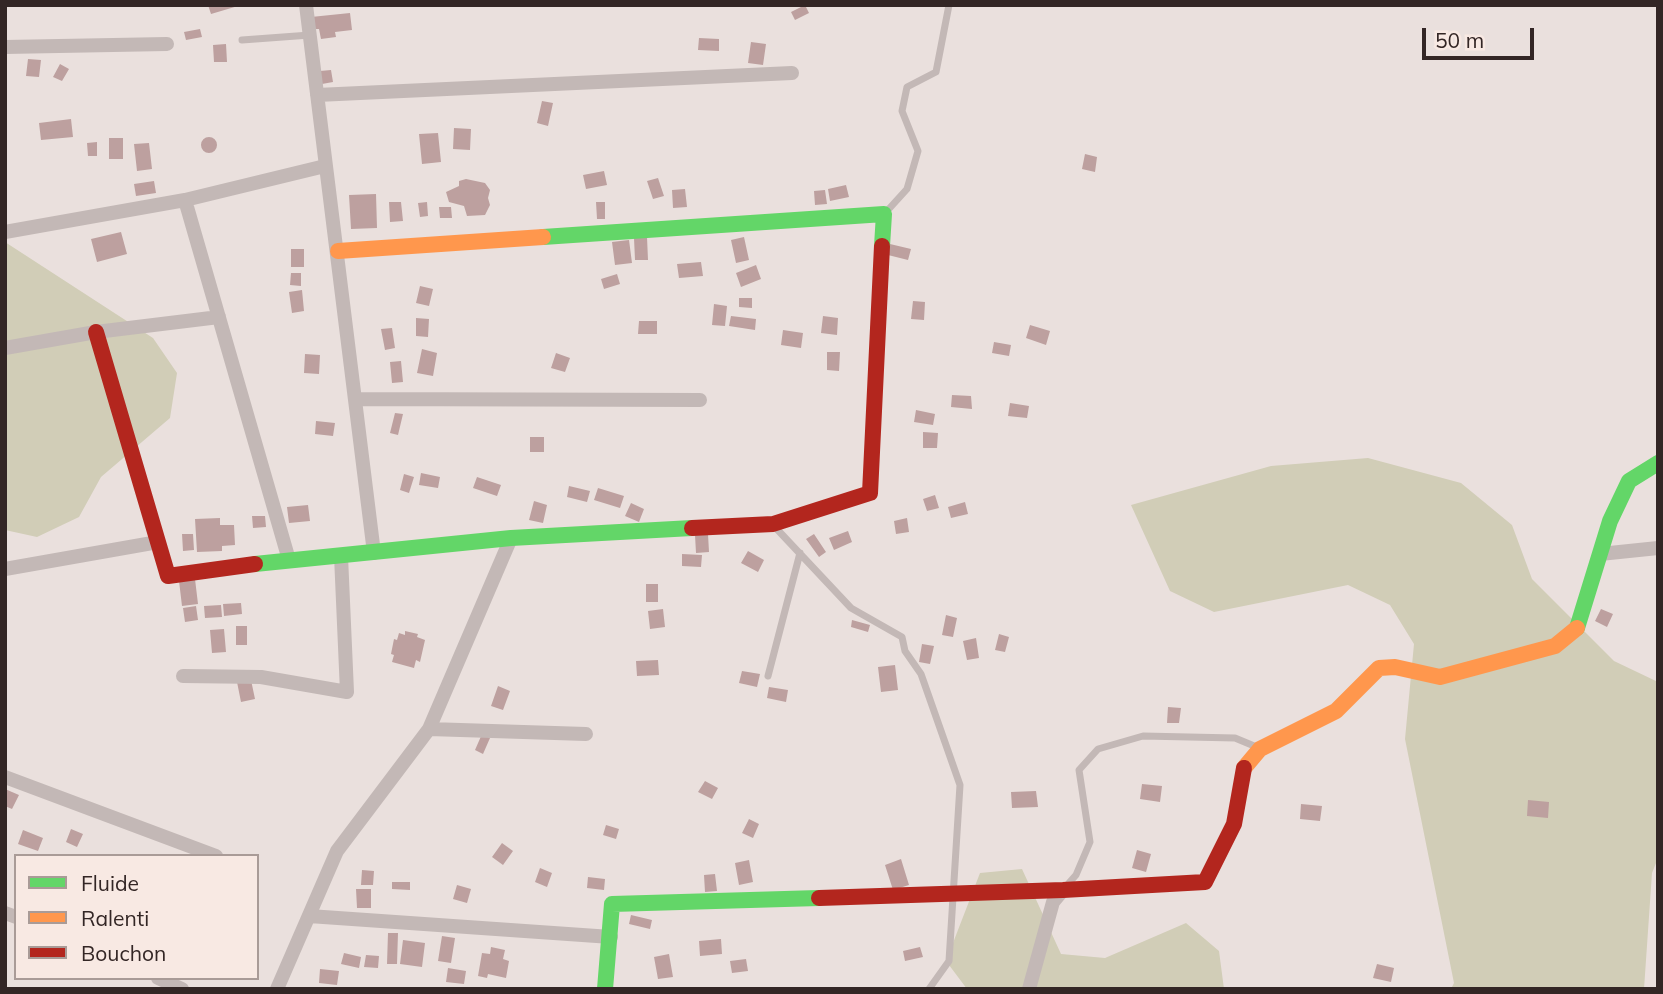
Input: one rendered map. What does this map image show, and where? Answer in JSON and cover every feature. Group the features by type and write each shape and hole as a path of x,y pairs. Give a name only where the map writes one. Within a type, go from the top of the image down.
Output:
{"street":[{"path":"306,5 374,553"},
{"path":"5,47 167,44"},
{"path":"317,95 792,73"},
{"path":"5,232 185,200 325,166"},
{"path":"185,200 289,560"},
{"path":"96,332 168,576 289,560 511,538 773,524 870,493 884,214 338,251"},
{"path":"5,348 96,332 219,317"},
{"path":"356,399 700,400"},
{"path":"605,989 612,904 1205,883 1234,824 1243,769 1260,749 1336,711 1379,668 1395,667 1440,677 1555,646 1576,630 1610,521 1629,481 1658,463"},
{"path":"277,989 337,852 429,729 511,538"},
{"path":"5,569 158,542"},
{"path":"1600,554 1658,548"},
{"path":"183,676 261,677 347,692 341,556"},
{"path":"429,729 586,734"},
{"path":"5,777 211,854"},
{"path":"1029,989 1053,902 1063,890"},
{"path":"309,916 611,937"},
{"path":"165,982 183,989"}],"lane":[{"path":"884,214 907,189 918,151 902,111 907,87 936,72 949,5"},
{"path":"242,40 310,35"},
{"path":"773,524 851,608 902,637 905,651 921,674 960,785 949,961 929,989"},
{"path":"768,676 800,553"},
{"path":"1063,890 1076,874 1090,842 1079,770 1098,749 1143,736 1235,738 1260,749"}],"shaded area":[{"path":"5,242 153,338 177,373 170,418 101,477 79,517 37,537 5,530"},
{"path":"1368,458 1461,483 1512,525 1532,579 1614,661 1658,682 1658,858 1652,873 1644,989 1451,989 1454,983 1405,739 1414,644 1390,605 1348,585 1214,612 1170,591 1131,505 1271,466"},
{"path":"1022,869 1061,954 1105,958 1186,923 1219,951 1224,989 967,989 946,961 980,873"}],"building":[{"path":"208,5 238,5 238,6 211,14"},
{"path":"805,5 809,13 795,20 791,12"},
{"path":"350,13 352,30 335,32 336,37 321,39 319,29 312,29 311,17"},
{"path":"200,29 202,37 186,40 184,32"},
{"path":"699,38 719,39 719,51 698,50"},
{"path":"751,42 766,44 763,65 748,63"},
{"path":"226,44 227,62 214,62 213,45"},
{"path":"28,59 41,60 39,77 26,76"},
{"path":"60,64 69,69 62,81 53,77"},
{"path":"331,70 333,82 322,84 320,71"},
{"path":"542,101 553,103 548,126 537,123"},
{"path":"71,119 73,137 41,140 39,123"},
{"path":"454,128 471,129 470,150 453,149"},
{"path":"438,133 441,162 422,164 419,134"},
{"path":"209,137 215,139 215,151 209,153 203,151 201,145 203,139"},
{"path":"109,138 123,138 123,159 109,159"},
{"path":"97,142 97,156 88,156 87,143"},
{"path":"149,143 152,169 137,171 134,144"},
{"path":"1085,154 1097,157 1095,172 1082,169"},
{"path":"604,171 607,185 586,189 583,175"},
{"path":"658,178 664,196 653,199 647,181"},
{"path":"466,179 485,183 490,190 490,205 485,215 467,216 464,206 449,202 446,192 459,186 459,181"},
{"path":"154,181 156,193 136,196 134,184"},
{"path":"846,185 849,197 830,201 828,189"},
{"path":"685,189 687,207 673,208 672,190"},
{"path":"825,190 827,204 815,205 814,191"},
{"path":"376,194 377,228 351,229 349,195"},
{"path":"389,202 401,202 403,221 390,222"},
{"path":"427,202 428,216 420,217 418,203"},
{"path":"596,202 605,202 605,219 597,219"},
{"path":"439,207 451,207 452,218 440,218"},
{"path":"121,232 127,254 97,262 91,239"},
{"path":"647,237 648,260 635,260 634,238"},
{"path":"744,237 749,260 736,263 731,240"},
{"path":"629,240 632,263 615,265 612,242"},
{"path":"890,244 911,249 908,260 888,255"},
{"path":"291,249 304,249 304,267 291,267"},
{"path":"701,262 703,276 679,278 677,264"},
{"path":"756,265 761,279 741,287 736,273"},
{"path":"291,273 301,273 301,286 290,285"},
{"path":"617,274 620,284 604,289 601,279"},
{"path":"420,286 433,289 429,306 416,303"},
{"path":"302,290 304,311 292,313 289,292"},
{"path":"739,298 752,298 752,308 739,307"},
{"path":"913,301 925,302 924,320 911,319"},
{"path":"714,304 727,306 725,326 712,325"},
{"path":"731,316 756,319 755,330 729,326"},
{"path":"823,316 838,318 837,335 821,333"},
{"path":"416,318 429,319 428,337 416,336"},
{"path":"639,321 657,321 657,334 638,334"},
{"path":"1030,325 1050,331 1046,345 1026,338"},
{"path":"392,328 395,348 385,350 381,329"},
{"path":"783,330 803,333 801,348 781,345"},
{"path":"994,342 1011,345 1009,356 992,353"},
{"path":"422,349 437,353 433,376 417,373"},
{"path":"827,352 840,352 839,371 827,370"},
{"path":"556,353 570,358 565,372 551,368"},
{"path":"305,354 320,355 319,374 304,373"},
{"path":"401,361 403,382 392,383 390,362"},
{"path":"952,395 971,396 972,409 951,407"},
{"path":"1010,403 1029,406 1027,418 1008,416"},
{"path":"916,410 935,414 933,425 914,422"},
{"path":"395,413 403,414 398,435 390,433"},
{"path":"316,421 335,423 333,436 315,434"},
{"path":"923,432 938,433 937,448 923,448"},
{"path":"530,437 544,437 544,452 530,452"},
{"path":"421,473 440,477 438,488 419,485"},
{"path":"404,474 414,477 409,493 400,490"},
{"path":"477,477 501,485 497,496 473,488"},
{"path":"569,486 590,491 587,502 567,497"},
{"path":"598,488 624,496 620,508 594,500"},
{"path":"935,495 939,508 927,511 923,499"},
{"path":"534,501 547,505 543,523 529,520"},
{"path":"965,502 968,514 951,518 948,507"},
{"path":"631,503 644,509 639,522 625,516"},
{"path":"308,505 310,521 289,523 287,507"},
{"path":"252,516 265,516 266,527 253,528"},
{"path":"220,518 220,525 234,525 235,545 222,546 222,551 197,552 195,519"},
{"path":"907,518 909,532 896,534 894,521"},
{"path":"848,531 852,542 834,550 829,538"},
{"path":"182,534 193,534 194,550 183,551"},
{"path":"708,534 709,552 696,553 695,535"},
{"path":"814,534 826,552 819,557 806,539"},
{"path":"748,551 764,560 758,572 741,563"},
{"path":"682,554 702,555 701,567 682,566"},
{"path":"195,579 198,604 182,606 179,581"},
{"path":"646,584 658,584 658,602 646,602"},
{"path":"241,603 242,614 224,616 223,604"},
{"path":"221,605 222,617 205,618 204,606"},
{"path":"196,606 198,620 185,622 183,608"},
{"path":"663,609 665,627 650,629 648,611"},
{"path":"1601,609 1613,614 1607,627 1595,621"},
{"path":"946,615 957,618 953,637 942,635"},
{"path":"852,620 870,625 868,632 851,627"},
{"path":"236,626 247,626 247,645 236,645"},
{"path":"224,629 226,652 212,653 210,630"},
{"path":"405,631 418,634 417,637 425,640 420,662 416,660 414,668 392,662 394,639 397,640 399,633 405,635"},
{"path":"999,634 1009,637 1005,652 995,650"},
{"path":"976,638 979,658 967,660 963,641"},
{"path":"922,644 934,646 930,664 919,662"},
{"path":"658,660 659,675 637,676 636,661"},
{"path":"895,665 898,690 881,692 878,667"},
{"path":"742,671 760,674 757,687 739,683"},
{"path":"251,680 255,699 241,702 237,682"},
{"path":"498,686 510,691 503,710 491,706"},
{"path":"769,687 788,690 786,702 767,698"},
{"path":"1168,707 1181,708 1179,723 1167,723"},
{"path":"482,734 490,738 483,754 475,750"},
{"path":"705,781 718,788 712,799 698,792"},
{"path":"1142,784 1162,786 1160,802 1140,799"},
{"path":"5,789 19,795 12,809 5,806"},
{"path":"1036,791 1038,807 1012,808 1011,792"},
{"path":"1528,800 1549,802 1548,818 1527,816"},
{"path":"1301,804 1322,806 1320,821 1300,819"},
{"path":"749,819 759,824 753,838 742,833"},
{"path":"606,825 619,829 616,839 603,835"},
{"path":"71,829 83,834 77,847 66,842"},
{"path":"23,830 43,838 38,851 18,844"},
{"path":"502,843 513,851 503,865 492,857"},
{"path":"1137,850 1151,854 1146,872 1132,868"},
{"path":"901,859 909,885 893,890 885,865"},
{"path":"749,860 753,882 739,885 735,863"},
{"path":"540,868 552,873 547,887 535,882"},
{"path":"362,870 374,871 373,885 361,885"},
{"path":"715,874 717,891 705,892 704,875"},
{"path":"588,877 605,879 604,890 587,888"},
{"path":"392,882 410,882 410,890 392,889"},
{"path":"457,885 471,889 467,903 453,899"},
{"path":"356,889 371,889 371,908 357,908"},
{"path":"631,915 652,920 650,929 629,924"},
{"path":"388,933 398,933 397,964 387,964"},
{"path":"442,936 455,938 451,963 438,961"},
{"path":"721,939 722,954 700,956 699,941"},
{"path":"403,940 425,943 422,967 400,964"},
{"path":"491,947 505,950 503,959 509,961 506,978 488,974 487,978 478,976 482,953 490,954"},
{"path":"920,947 923,957 905,961 903,951"},
{"path":"344,953 361,957 359,968 341,964"},
{"path":"669,954 673,977 658,979 654,957"},
{"path":"366,955 379,956 378,968 364,967"},
{"path":"746,959 748,971 732,973 730,961"},
{"path":"1377,964 1394,968 1391,982 1373,978"},
{"path":"448,968 466,971 464,984 446,982"},
{"path":"320,969 339,971 337,985 319,983"}],"traffic: fast":[{"path":"543,237 884,214 882,246"},
{"path":"1577,628 1610,521 1629,481 1658,463"},
{"path":"255,564 511,538 692,528"},
{"path":"605,989 612,904 819,898"}],"traffic: slow":[{"path":"338,251 543,237"},
{"path":"1244,768 1260,749 1336,711 1379,668 1395,667 1440,677 1555,646 1577,628"}],"traffic: jam":[{"path":"692,528 773,524 870,493 882,246"},
{"path":"96,332 168,576 255,564"},
{"path":"819,898 1063,890 1205,882 1234,824 1244,768"}]}
